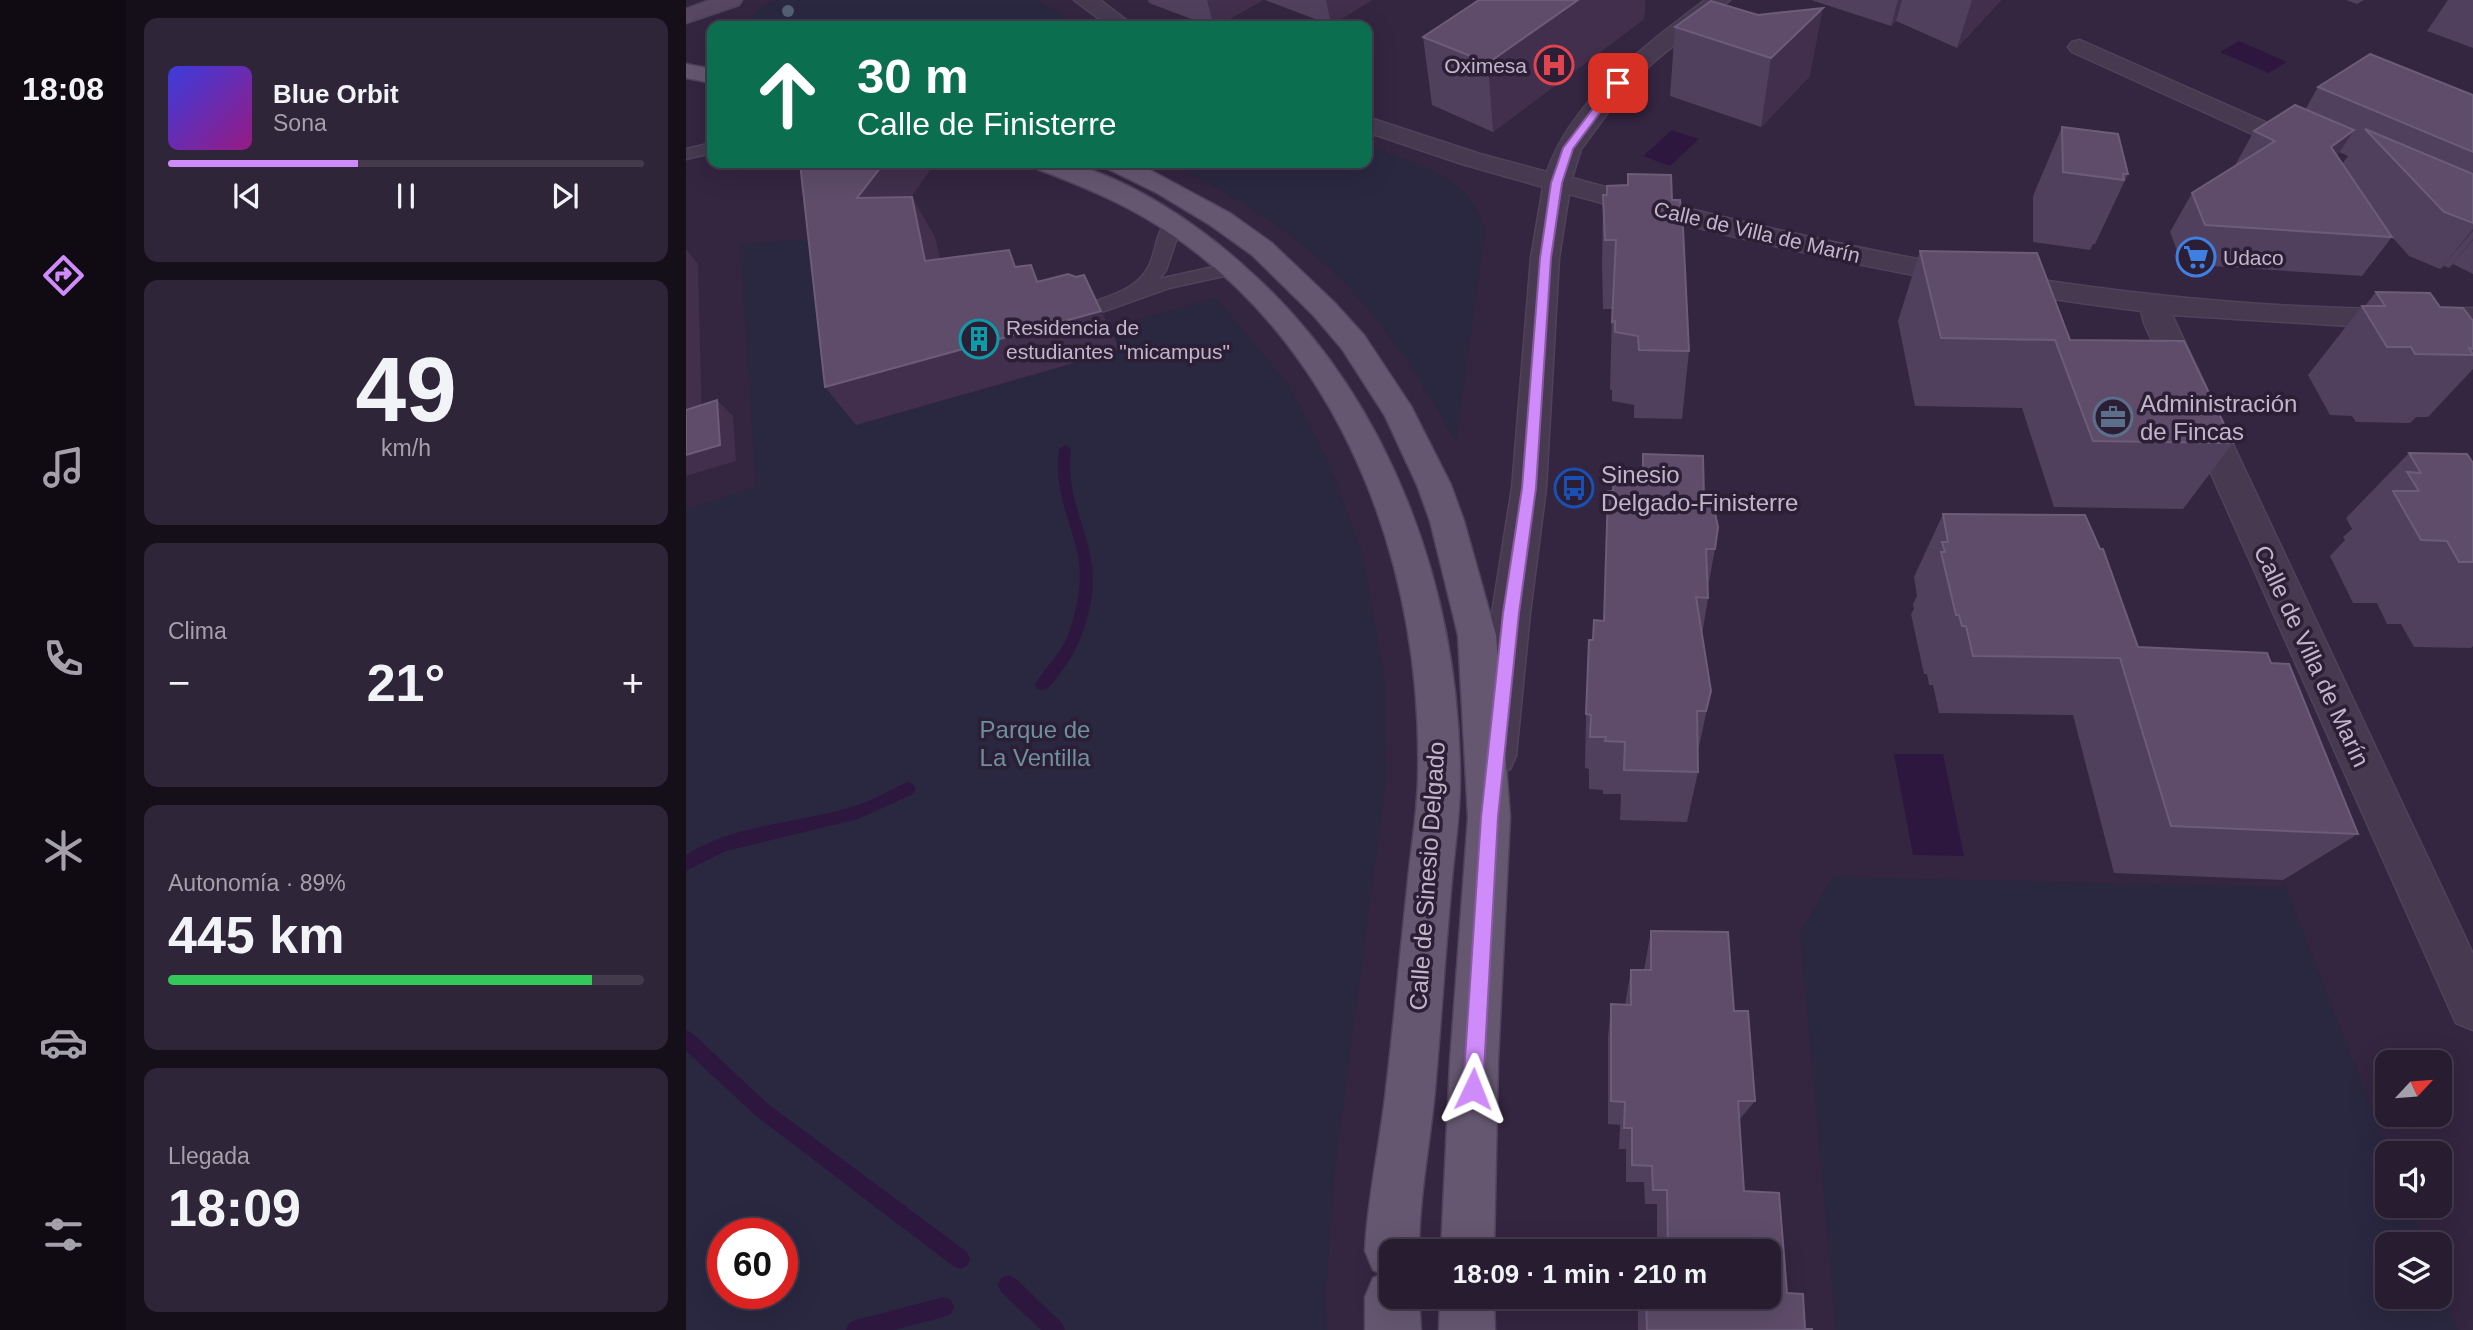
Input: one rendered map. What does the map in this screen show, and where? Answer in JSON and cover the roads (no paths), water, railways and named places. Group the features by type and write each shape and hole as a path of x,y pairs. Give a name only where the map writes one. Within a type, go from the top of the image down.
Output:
{"main road":[{"path":"686,16 731,0"},
{"path":"686,71 707,75"},
{"path":"686,93 707,96"},
{"name":"Calle de Sinesio Delgado","path":"1059,168 1104,186 1173,223 1202,243 1302,340 1328,376 1356,424 1390,493 1404,531 1432,648 1439,768 1413,1064 1393,1239"},
{"name":"Calle de Sinesio Delgado","path":"1127,168 1197,204 1262,250 1294,278 1353,342 1400,414 1442,509 1477,635 1489,817 1474,1062 1468,1239"},
{"path":"1392,1309 1392,1330"},
{"path":"1467,1309 1467,1330"}],"street":[{"path":"1085,0 1116,21"},
{"path":"1489,817 1511,613 1529,488 1545,258 1557,183 1568,148 1618,83 1648,54 1719,0"},
{"path":"2080,47 2333,161"},
{"name":"Calle de Villa de Marín","path":"1372,126 1471,159 1650,208 1896,263 2045,290 2155,306 2414,320 2473,317"},
{"name":"Calle de Villa de Marín","path":"2155,306 2159,323 2473,1006"}],"lane":[{"path":"686,154 707,149"},
{"path":"1137,291 1157,270 1173,223"},
{"path":"1096,308 1137,291 1204,272 1231,269"}],"waterway":[{"path":"1042,685 1071,645 1082,613 1085,589 1084,555 1063,478 1065,449"},
{"path":"686,864 723,844 858,812 908,789"},
{"path":"686,1039 762,1110 960,1259"},
{"path":"1008,1285 1055,1330"},
{"path":"856,1330 944,1307"}],"place":[{"name":"Oximesa","path":"1554,65"},
{"name":"Udaco","path":"2196,257"},
{"name":"Residencia de estudiantes \"micampus\"","path":"979,339"},
{"name":"Administración de Fincas","path":"2113,417"},
{"name":"Sinesio Delgado-Finisterre","path":"1574,488"}],"park label":[{"name":"Parque de La Ventilla","path":"1035,743"}]}
